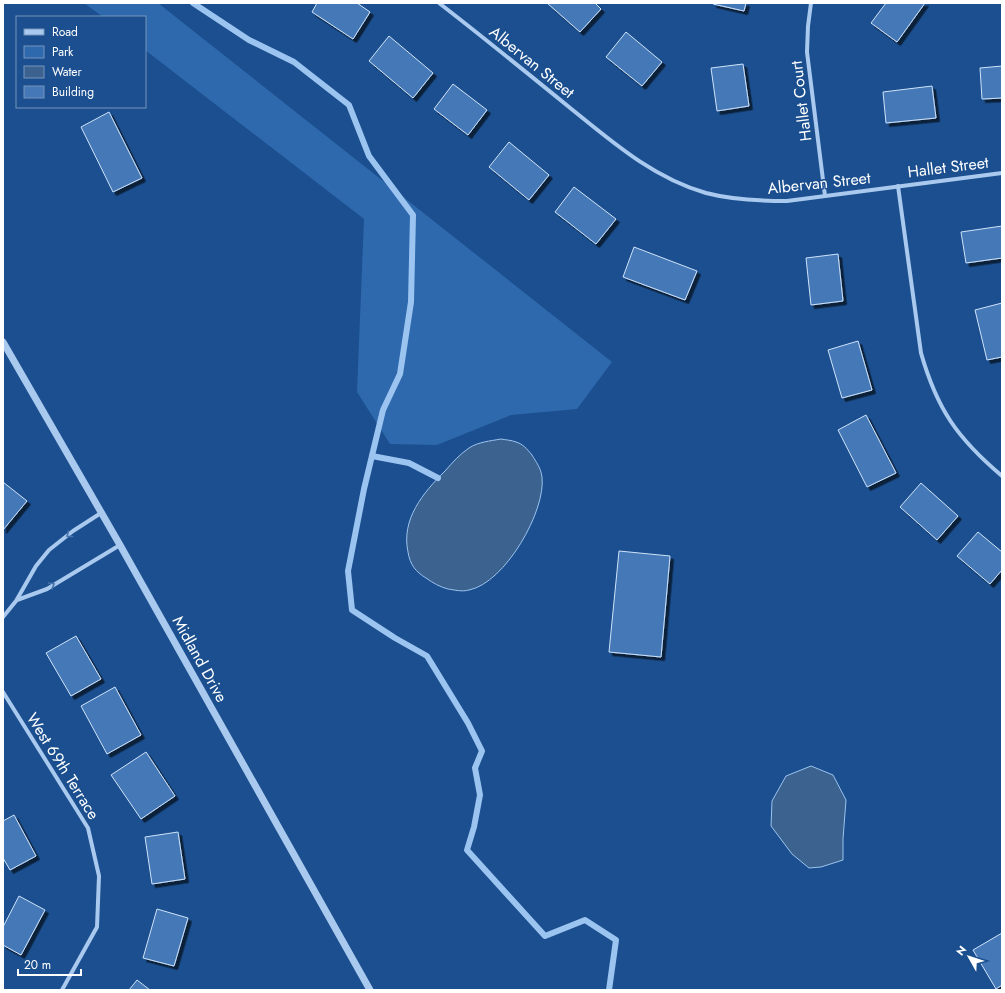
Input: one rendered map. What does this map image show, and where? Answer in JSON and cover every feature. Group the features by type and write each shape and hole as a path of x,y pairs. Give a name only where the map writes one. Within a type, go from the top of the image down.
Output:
{"street":[{"name":"Albervan Street","path":"439,3 626,153 664,176 706,193 747,200 787,201 898,186"},
{"name":"Hallet Court","path":"811,3 807,52 825,196"},
{"name":"Hallet Street","path":"898,186 1002,173"},
{"path":"898,186 921,353 928,377 944,414 965,442 986,463 1002,476"},
{"name":"Midland Drive","path":"3,342 120,545 370,990"},
{"path":"3,617 16,600 36,566 49,550 73,531 101,513"},
{"path":"16,600 47,588 120,545"},
{"name":"West 69th Terrace","path":"3,692 88,828 99,876 97,927 62,990"}],"green space":[{"path":"84,3 158,3 612,362 577,409 511,415 437,445 390,444 357,392 364,219 146,51 146,16 102,16"}],"water":[{"path":"501,439 514,441 523,445 532,455 541,471 541,491 537,508 530,526 509,560 483,585 464,591 442,587 431,582 419,573 410,561 407,540 411,518 416,507 429,488 462,453 476,444"},
{"path":"811,766 833,775 846,800 843,860 821,867 809,868 792,854 771,826 772,801 786,776"}],"building":[{"path":"317,3 357,3 370,12 353,39 312,12"},
{"path":"547,3 595,3 601,9 580,32"},
{"path":"713,3 746,3 744,11"},
{"path":"886,3 925,3 897,42 871,23"},
{"path":"626,32 662,62 642,86 606,57"},
{"path":"389,36 433,73 413,98 369,61"},
{"path":"743,64 749,106 717,111 711,68"},
{"path":"1002,66 1002,98 982,99 980,68"},
{"path":"453,84 487,110 468,135 434,109"},
{"path":"932,86 936,118 886,123 883,92"},
{"path":"109,112 142,178 113,192 81,127"},
{"path":"509,142 549,175 529,200 489,167"},
{"path":"574,187 616,219 596,244 555,212"},
{"path":"1002,226 1002,258 966,263 961,232"},
{"path":"634,247 697,271 685,300 623,277"},
{"path":"838,254 843,301 811,305 806,258"},
{"path":"1002,303 1002,357 987,360 975,310"},
{"path":"858,341 872,390 842,398 828,350"},
{"path":"866,415 896,473 867,487 838,430"},
{"path":"3,482 27,501 3,530"},
{"path":"921,483 958,516 937,540 900,507"},
{"path":"978,532 1002,552 1002,570 990,584 957,556"},
{"path":"619,551 670,556 661,657 609,652"},
{"path":"76,636 101,679 71,696 46,653"},
{"path":"115,687 141,735 107,754 81,706"},
{"path":"146,752 175,796 141,819 111,775"},
{"path":"14,815 36,856 10,870 3,858 3,821"},
{"path":"178,832 185,879 152,884 145,837"},
{"path":"19,896 45,910 21,955 3,945 3,927"},
{"path":"157,909 188,918 174,966 143,958"},
{"path":"1002,933 1002,985 996,989 973,950"},
{"path":"137,980 150,990 129,990"}],"waterway":[{"path":"193,3 249,40 294,62 349,105 369,156 413,215 411,302 400,374 383,410 364,489 348,571 352,610 395,638 427,656 468,723 482,751 475,768 480,795 474,827 467,850 545,936 585,920 616,940 609,990"},
{"path":"372,456 409,463 438,478"}]}
